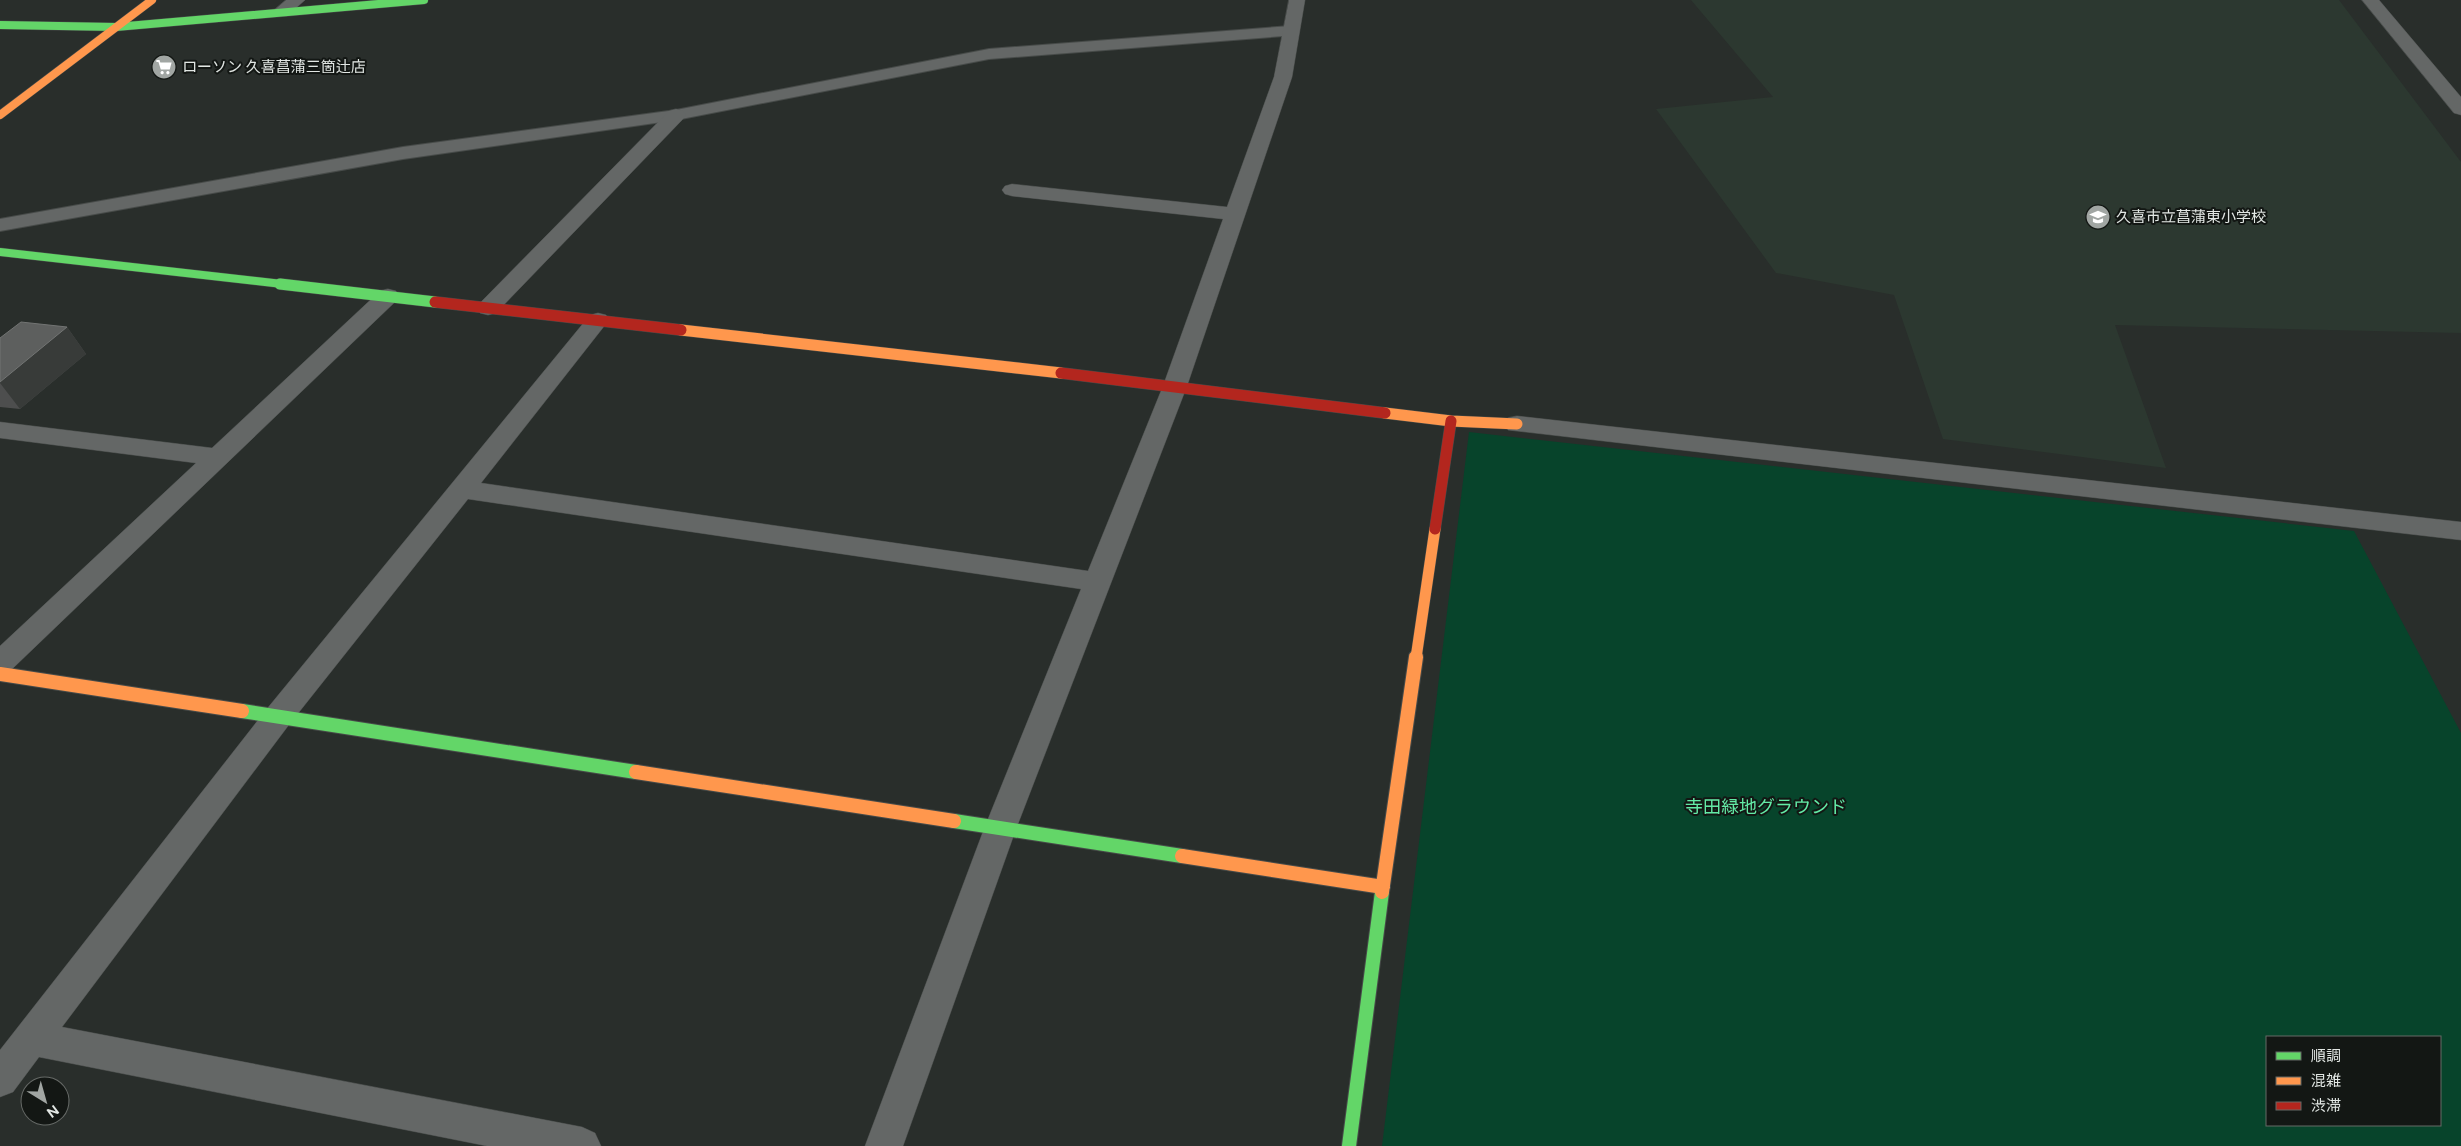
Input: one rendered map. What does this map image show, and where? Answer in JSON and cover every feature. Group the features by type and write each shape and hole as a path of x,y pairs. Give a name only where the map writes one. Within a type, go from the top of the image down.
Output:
{"street":[{"path":"0,115 152,0"},
{"path":"281,12 297,0"},
{"path":"0,25 116,27 424,0"},
{"path":"884,1146 1000,829 1175,386 1282,78 1297,0"},
{"path":"2370,0 2461,108"},
{"path":"488,308 676,115"},
{"path":"1012,190 1235,214"},
{"path":"0,252 1175,386 1451,421 1517,424 2461,531"},
{"path":"0,663 388,296"},
{"path":"0,1078 277,718 598,320"},
{"path":"1350,1146 1383,887 1451,421"},
{"path":"0,430 218,457"},
{"path":"462,489 1098,582"},
{"path":"0,674 1383,887"},
{"path":"31,1038 582,1146"}],"lane":[{"path":"0,225 403,153 676,115 989,54 1291,31"}],"shaded area":[{"name":"久喜市立菖蒲東小学校","path":"1691,0 2339,0 2461,162 2461,333 2115,325 2166,468 1943,439 1894,295 1776,273 1656,109 1773,97"}],"green space":[{"name":"寺田緑地グラウンド","path":"1469,432 2354,531 2461,733 2461,1146 1382,1146"}],"building":[{"path":"21,322 67,327 0,382 0,338"}],"traffic: fast":[{"path":"0,25 116,27 424,0"},
{"path":"0,252 435,302"},
{"path":"242,711 636,772"},
{"path":"954,821 1182,856"},
{"path":"1349,1146 1382,892"}],"traffic: slow":[{"path":"0,115 152,0"},
{"path":"681,330 1061,373"},
{"path":"1385,413 1451,421 1517,424"},
{"path":"1382,892 1435,529"},
{"path":"0,674 242,711"},
{"path":"636,772 954,821"},
{"path":"1182,856 1383,887"}],"traffic: jam":[{"path":"435,302 681,330"},
{"path":"1061,373 1385,413"},
{"path":"1435,529 1451,421"}],"place":[{"name":"ローソン 久喜菖蒲三箇辻店","path":"164,67"},
{"name":"久喜市立菖蒲東小学校","path":"2098,217"}]}
